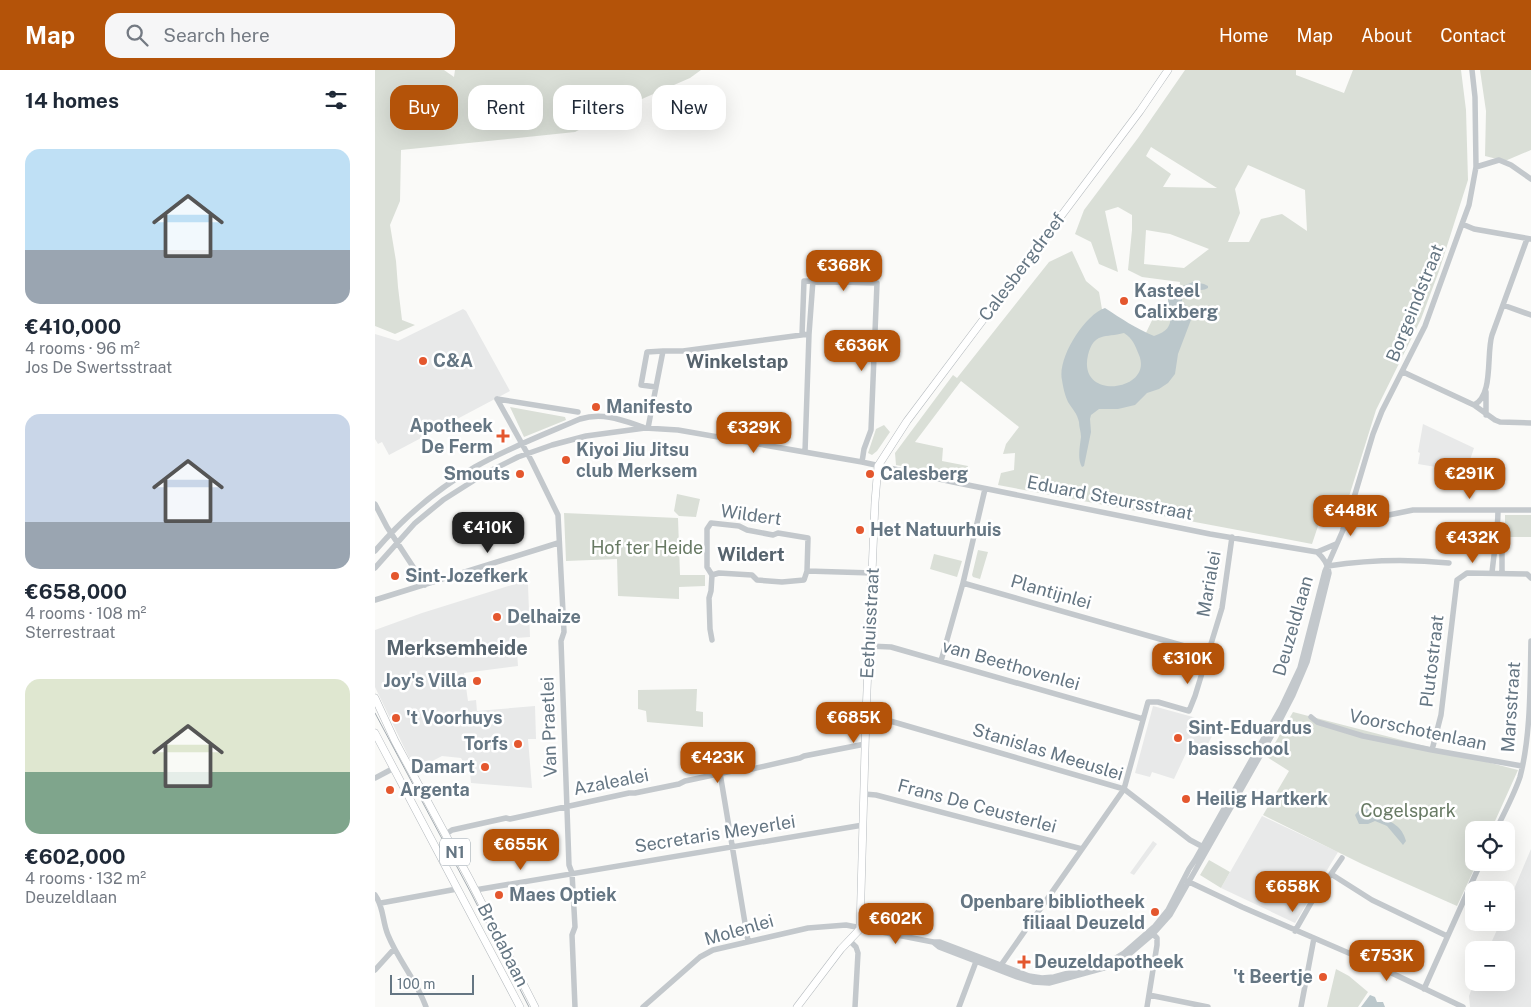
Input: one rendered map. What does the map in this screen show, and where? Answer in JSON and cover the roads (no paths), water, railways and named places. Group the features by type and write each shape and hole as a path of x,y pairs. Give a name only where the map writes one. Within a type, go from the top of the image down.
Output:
{"main road":[{"name":"Calesbergdreef","path":"878,466 907,421 1141,112 1168,70"},
{"name":"Eethuisstraat","path":"860,929 866,714 878,466"},
{"name":"Bredabaan","path":"375,698 395,742 446,834 535,1007"},
{"name":"Bredabaan","path":"375,733 520,1007"},
{"path":"797,1007 849,940 860,929"}],"street":[{"name":"Borgeindstraat","path":"1328,566 1350,510 1373,434 1382,411 1403,372 1434,304 1469,204 1476,166 1475,97 1472,70"},
{"path":"1476,166 1499,160 1511,165 1531,179"},
{"path":"1463,224 1475,229 1529,239 1490,343 1486,415"},
{"path":"805,452 813,280"},
{"path":"802,335 804,281 877,283 871,430 864,449 862,462"},
{"path":"1503,305 1531,315"},
{"path":"656,387 641,385 647,352 683,350 809,334"},
{"path":"647,428 663,351"},
{"path":"1403,372 1474,405 1486,415 1500,422 1531,423"},
{"path":"1474,405 1480,402 1486,390"},
{"path":"522,445 497,399 578,412"},
{"path":"375,551 391,533 429,498 449,483 477,466 522,445 590,416 599,415 647,428"},
{"path":"375,568 415,523 467,484 527,454 586,436 647,428 678,430 878,466"},
{"name":"Van Praetlei","path":"522,445 558,515 558,543 561,555 563,596 564,632 561,642 569,865 572,873 575,927 572,935 575,1007"},
{"name":"Eduard Steursstraat","path":"878,466 985,489 1317,552"},
{"path":"941,661 963,583 985,489"},
{"path":"375,504 397,543 425,585"},
{"path":"1350,510 1364,520"},
{"path":"1343,529 1364,520 1413,510 1531,510"},
{"path":"1497,510 1497,537 1493,549 1492,573 1527,574 1531,578"},
{"name":"Wildert","path":"712,640 709,598 712,575 707,567 707,529 711,523 739,526 747,530 773,535 778,533 808,538 807,571"},
{"name":"Marialei","path":"1125,789 1148,702 1158,702 1189,711 1223,608 1232,537"},
{"path":"1497,537 1502,550 1502,573"},
{"path":"375,600 558,543"},
{"path":"1317,552 1336,544"},
{"name":"Deuzeldlaan","path":"860,929 940,942 1033,982 1049,983 1111,966 1127,957 1170,915 1186,880 1289,702 1307,662 1308,649 1329,573 1328,566 1323,557 1317,552"},
{"name":"Deuzeldlaan","path":"1328,566 1421,560 1449,563"},
{"path":"712,575 719,573 752,575 757,580 782,582 804,580 807,571 872,573"},
{"name":"Plutostraat","path":"1433,750 1441,715 1457,580 1467,573 1492,573"},
{"name":"Plantijnlei","path":"963,583 1209,653"},
{"name":"Marsstraat","path":"1500,821 1519,778 1522,766 1528,722 1531,641"},
{"name":"van Beethovenlei","path":"869,646 891,647 1143,719"},
{"name":"Stanislas Meeuslei","path":"866,714 1125,789 1190,840 1205,848"},
{"name":"Voorschotenlaan","path":"1311,716 1317,722 1363,736 1522,766"},
{"name":"Azalealei","path":"446,834 451,830 865,744"},
{"path":"375,778 394,768"},
{"path":"720,773 748,941"},
{"path":"999,968 1125,789"},
{"name":"Frans De Ceusterlei","path":"863,794 876,795 1082,849"},
{"name":"Secretaris Meyerlei","path":"475,890 863,825"},
{"path":"1295,931 1311,903 1342,858"},
{"path":"1424,989 1477,871"},
{"path":"1331,874 1372,900 1447,936"},
{"path":"1186,880 1242,908 1358,957 1462,1007"},
{"path":"381,903 457,889"},
{"path":"375,895 381,903 387,933 394,950 425,1005"},
{"name":"Molenlei","path":"643,1007 700,956 713,950 808,928 846,925 860,929"},
{"path":"1147,1007 1157,945 1157,938 1151,932"},
{"path":"1301,1007 1314,938"},
{"path":"849,940 856,947 858,953 855,1007"},
{"path":"375,970 394,950"},
{"path":"959,1007 977,959"},
{"path":"1149,995 1208,1007"}],"tram line":[{"path":"375,713 529,1007"}],"place":[{"name":"Kasteel Calixberg","path":"1124,301"},
{"name":"C&A","path":"423,361"},
{"name":"Manifesto","path":"596,407"},
{"name":"Apotheek De Ferm","path":"503,436"},
{"name":"Kiyoi Jiu Jitsu club Merksem","path":"566,460"},
{"name":"Smouts","path":"520,474"},
{"name":"Calesberg","path":"870,474"},
{"name":"Het Natuurhuis","path":"860,530"},
{"name":"Sint-Jozefkerk","path":"395,576"},
{"name":"Delhaize","path":"497,617"},
{"name":"Joy's Villa","path":"477,681"},
{"name":"'t Voorhuys","path":"396,718"},
{"name":"Sint-Eduardus basisschool","path":"1178,738"},
{"name":"Torfs","path":"518,744"},
{"name":"Damart","path":"485,767"},
{"name":"Argenta","path":"390,790"},
{"name":"Heilig Hartkerk","path":"1186,799"},
{"name":"Maes Optiek","path":"499,895"},
{"name":"Openbare bibliotheek filiaal Deuzeld","path":"1155,912"},
{"name":"Deuzeldapotheek","path":"1024,962"},
{"name":"'t Beertje","path":"1323,977"}],"district":[{"name":"Winkelstap","path":"737,361"},
{"name":"Wildert","path":"751,554"},
{"name":"Merksemheide","path":"457,648"}],"park label":[{"name":"Hof ter Heide","path":"647,548"},
{"name":"Cogelspark","path":"1408,811"}]}
